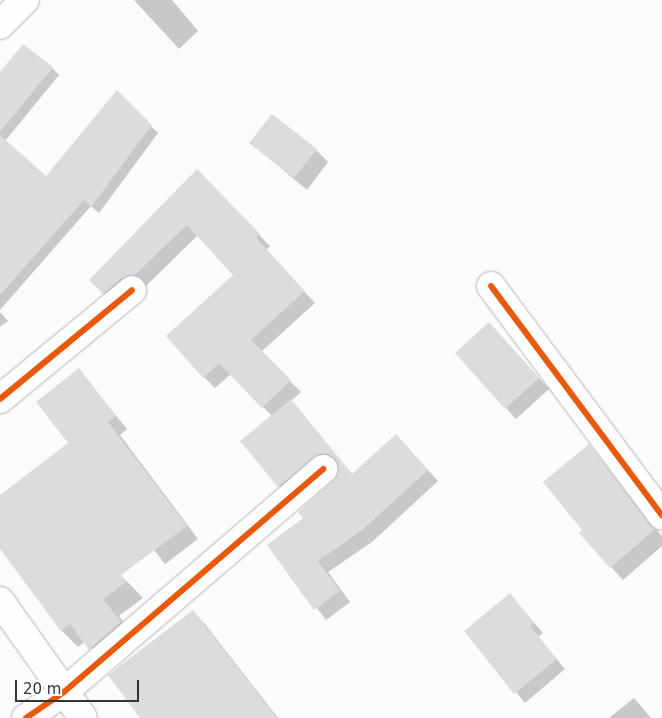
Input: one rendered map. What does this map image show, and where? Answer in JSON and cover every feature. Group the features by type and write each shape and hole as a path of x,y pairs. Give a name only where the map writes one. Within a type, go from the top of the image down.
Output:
{"street":[{"path":"0,24 25,0"},
{"path":"491,286 662,515"},
{"path":"0,399 132,290"},
{"path":"26,718 64,692 323,469"},
{"path":"0,601 83,718"}],"building":[{"path":"23,44 53,67 0,132 0,72"},
{"path":"117,90 152,125 91,207 84,200 0,295 0,135 46,176"},
{"path":"272,114 317,149 294,178 249,143"},
{"path":"197,169 260,234 256,238 305,291 251,340 291,380 262,408 219,363 203,378 166,336 233,275 187,225 135,275 122,278 103,294 89,280"},
{"path":"489,322 539,378 505,409 455,353"},
{"path":"79,368 116,416 108,422 187,526 121,575 126,582 103,599 121,622 89,650 70,624 61,631 0,549 0,495 68,443 36,402"},
{"path":"291,399 352,474 396,434 428,470 361,531 318,561 340,591 314,610 267,545 303,518 298,512 334,480 338,466 329,454 320,454 278,487 240,441"},
{"path":"589,444 655,529 610,568 579,533 582,530 543,482"},
{"path":"510,593 534,623 530,626 557,659 514,694 464,631"},
{"path":"193,610 277,718 140,718 108,675"}],"cycle path":[{"path":"491,286 662,515"},
{"path":"0,399 132,290"},
{"path":"26,718 64,692 323,469"}]}
